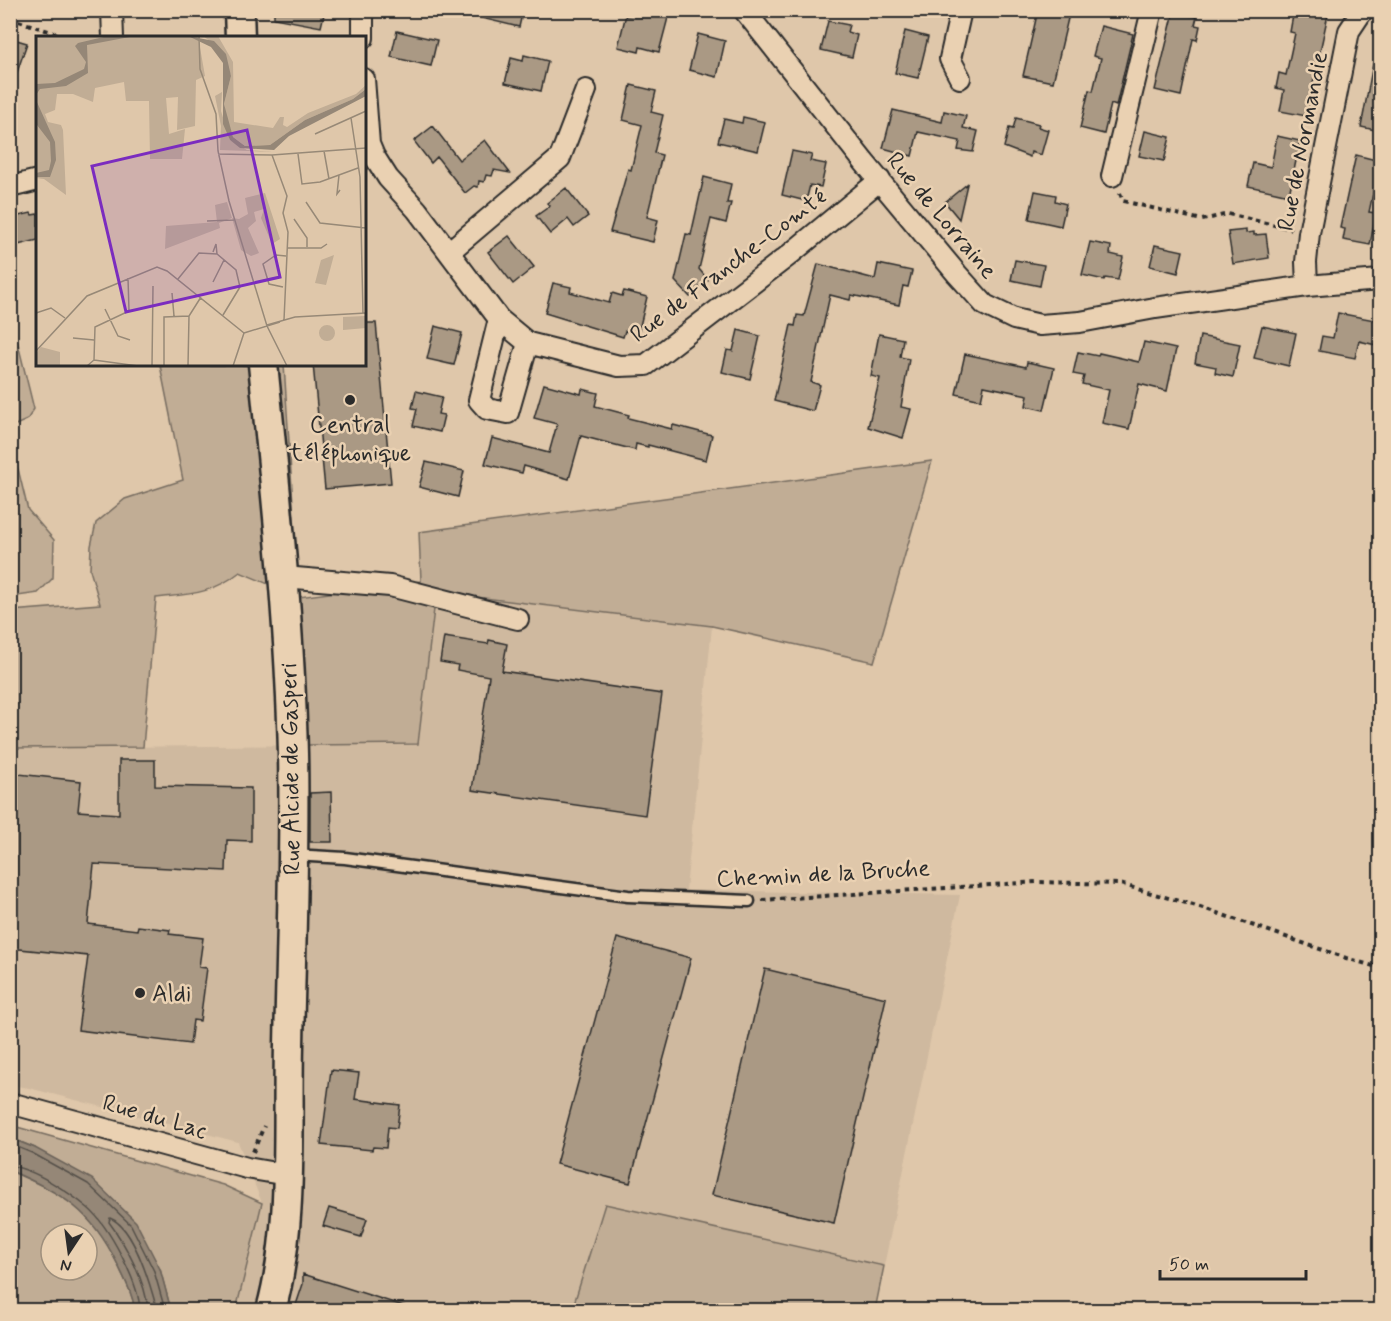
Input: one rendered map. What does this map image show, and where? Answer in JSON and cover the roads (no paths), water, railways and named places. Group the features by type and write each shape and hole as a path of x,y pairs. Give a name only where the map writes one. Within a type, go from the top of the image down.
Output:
{"main road":[{"path":"239,10 240,36"},
{"name":"Rue Alcide de Gasperi","path":"262,366 284,577 293,753 287,1175 284,1231 271,1311"}],"street":[{"path":"112,10 113,36"},
{"path":"363,10 363,36"},
{"name":"Rue de Lorraine","path":"744,10 864,162 957,274 985,305 1014,319 1040,325 1080,322 1155,308 1307,286 1380,279"},
{"path":"960,78 950,59 961,10"},
{"path":"1112,176 1152,10"},
{"name":"Rue de Normandie","path":"1307,286 1306,262 1309,233 1349,31 1363,10"},
{"path":"450,251 560,158 586,90"},
{"name":"Rue de Franche-Comté","path":"366,106 369,144 374,156 388,178 450,251 499,319 528,343 620,366 646,365 788,256 880,180"},
{"path":"10,187 36,180"},
{"path":"499,319 479,400 487,409 508,413 528,343"},
{"path":"284,577 390,586 518,619"},
{"name":"Rue du Lac","path":"10,1103 247,1168 287,1175"}],"lane":[{"name":"Chemin de la Bruche","path":"293,855 345,858 628,896 748,901"}],"water":[{"path":"10,1138 35,1148 92,1179 136,1222 160,1269 171,1310 135,1310 117,1263 99,1233 99,1222 90,1222 61,1196 11,1171"}],"place":[{"name":"Central téléphonique","path":"350,400"},
{"name":"Aldi","path":"140,993"}]}
